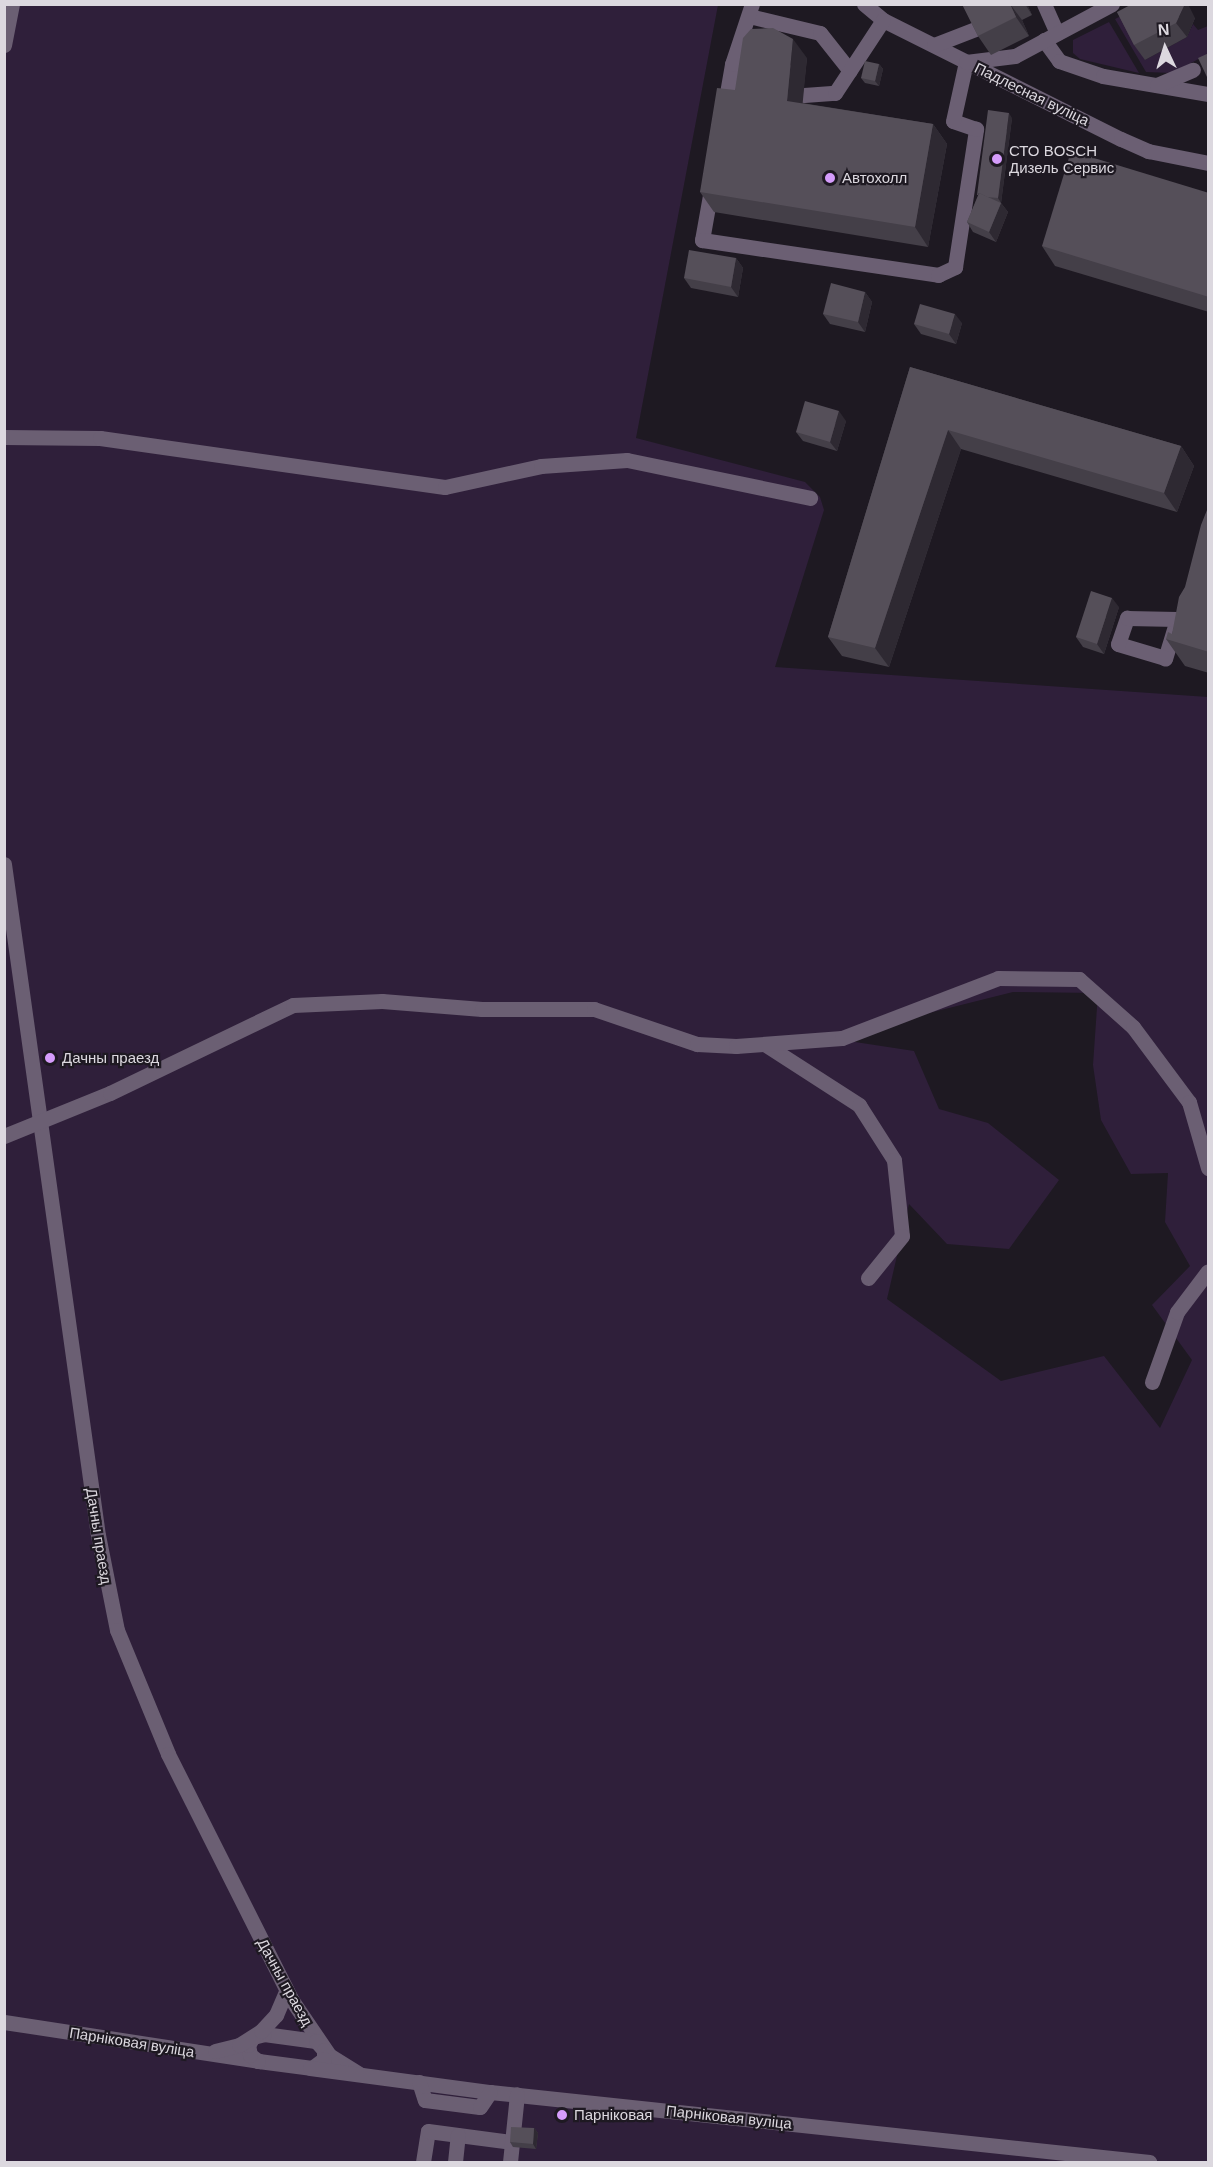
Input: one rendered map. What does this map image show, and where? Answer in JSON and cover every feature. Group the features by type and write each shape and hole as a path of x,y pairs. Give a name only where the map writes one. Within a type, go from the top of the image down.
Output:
{"street":[{"path":"4,45 12,4"},
{"name":"Падлесная вуліца","path":"864,4 883,20 1148,151 1209,163"},
{"path":"1044,4 1059,61 1103,76 1209,94"},
{"path":"714,170 702,240 938,275 955,267 976,129 953,121 966,62 1015,56 1112,4"},
{"path":"722,123 732,64 750,10 820,33 850,70"},
{"path":"804,95 835,93 883,20"},
{"path":"934,45 978,28"},
{"path":"1157,85 1193,70"},
{"path":"4,437 100,438 444,487 541,466 627,460 810,498"},
{"name":"Дачны праезд","path":"4,864 98,1535 117,1630 168,1754 286,1991 322,2045 336,2061 359,2074"},
{"path":"4,1136 110,1093 293,1005 382,1001 482,1009 594,1009 697,1044 766,1045 842,1038 998,978 1078,979 1133,1027 1189,1102 1209,1168"},
{"path":"766,1045 860,1105 894,1160 902,1236 868,1278"},
{"path":"1152,1382 1177,1312 1209,1271"},
{"path":"260,2061 248,2051 253,2037 276,2015 286,1991"},
{"name":"Парніковая вуліца","path":"4,2022 203,2054 490,2092 1149,2163"},
{"path":"203,2054 231,2048 264,2034 322,2045 324,2059 310,2068"},
{"path":"510,2163 517,2094"},
{"path":"423,2163 428,2131 512,2142"},
{"path":"454,2163 458,2135"}],"shaded area":[{"path":"5,5 718,5 636,438 805,482 820,497 824,510 775,667 1208,697 1208,2162 5,2162","holes":["1013,992 1098,993 1093,1065 1101,1120 1131,1174 1168,1173 1165,1222 1190,1266 1152,1305 1192,1360 1160,1428 1104,1356 1001,1381 887,1299 909,1204 947,1244 1009,1249 1059,1180 988,1123 939,1109 914,1051 829,1038"]},
{"path":"1144,5 1145,60 1187,37 1193,24 1198,30 1208,26 1208,54 1172,73 1146,72 1115,19"},
{"path":"1109,22 1139,73 1080,59 1073,53 1073,40"}],"building":[{"path":"962,4 1010,4 1016,17 978,36"},
{"path":"1132,4 1185,4 1176,23 1134,45 1117,12"},
{"name":"Автохолл","path":"773,28 793,39 787,101 933,124 915,227 700,192 717,88 735,90 743,38 751,29"},
{"path":"1209,53 1209,76 1207,77 1198,58"},
{"path":"865,61 879,64 875,81 861,78"},
{"name":"СТО BOSCH Дизель Сервис","path":"988,110 1009,113 998,198 987,197 979,193 977,195"},
{"path":"1071,151 1209,193 1209,297 1042,246"},
{"path":"979,193 1001,203 989,232 967,222"},
{"path":"689,250 736,258 731,287 684,278"},
{"path":"831,283 865,292 858,322 823,314"},
{"path":"920,304 955,314 949,334 914,324"},
{"path":"910,367 1181,446 1164,493 948,430 875,648 828,637"},
{"path":"805,401 839,411 830,442 796,432"},
{"path":"1209,505 1209,652 1166,639 1168,632 1172,634 1179,597 1185,587 1201,525"},
{"path":"1091,591 1112,598 1097,644 1076,637"},
{"path":"511,2127 534,2128 533,2144 510,2142"}],"place":[{"name":"СТО BOSCH Дизель Сервис","path":"997,159"},
{"name":"Автохолл","path":"830,178"},
{"name":"Дачны праезд","path":"50,1058"},
{"name":"Парніковая","path":"562,2115"}]}
